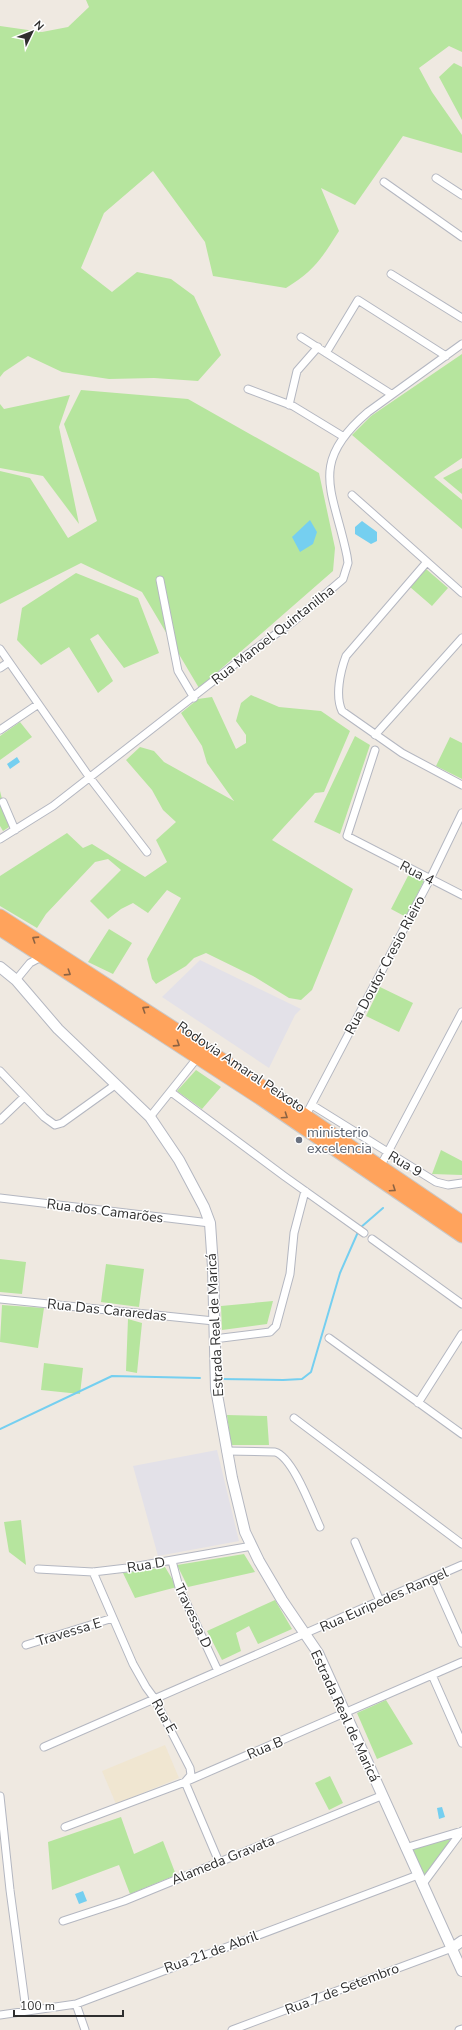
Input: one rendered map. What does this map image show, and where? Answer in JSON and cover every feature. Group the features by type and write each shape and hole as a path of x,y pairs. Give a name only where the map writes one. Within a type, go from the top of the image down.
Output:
{"highway":[{"name":"Rodovia Amaral Peixoto","path":"0,916 309,1110 380,1167 462,1222"},
{"name":"Rodovia Amaral Peixoto","path":"0,929 198,1057 462,1236"}],"main road":[{"name":"Estrada Real de Maricá","path":"0,967 16,980 58,1029 150,1117 190,1178 204,1207 210,1223 216,1389 226,1451 241,1518 252,1546 282,1600 318,1654 346,1714 381,1796 462,1969"},
{"path":"452,1948 462,1941"}],"street":[{"path":"436,178 462,195"},
{"path":"384,182 462,237"},
{"path":"391,274 462,318"},
{"path":"326,352 358,300 446,356"},
{"path":"301,336 391,394"},
{"name":"Rua Manoel Quintanilha","path":"0,839 53,806 90,778 194,698 244,657 294,621 343,579 348,563 348,556 333,500 328,474 334,453 355,422 391,394 462,344"},
{"path":"290,405 297,371 318,348"},
{"path":"248,390 290,405 344,437"},
{"path":"352,495 426,563 462,593"},
{"path":"426,563 354,647 343,664 338,696 342,711 424,766 462,785"},
{"path":"160,580 178,671 194,698"},
{"path":"376,735 462,638"},
{"path":"0,649 37,705 90,778 147,852"},
{"path":"0,668 9,662"},
{"path":"0,730 37,705"},
{"name":"Rua 4","path":"375,750 347,836 372,851 462,895"},
{"path":"3,802 15,830"},
{"name":"Rua Doutor Cresio Rieiro","path":"309,1110 430,879 462,813"},
{"path":"16,980 33,957 38,953"},
{"path":"380,1167 462,1012"},
{"path":"150,1117 198,1057"},
{"path":"0,1071 49,1122 58,1125 115,1085"},
{"path":"171,1092 364,1233"},
{"path":"0,1120 24,1097"},
{"name":"Rua 9","path":"309,1110 436,1182 448,1185 462,1183"},
{"path":"214,1339 270,1332 276,1326 290,1274 294,1233 305,1191"},
{"name":"Rua dos Camarões","path":"0,1198 210,1223"},
{"path":"372,1239 462,1304"},
{"name":"Rua Das Cararedas","path":"0,1299 214,1321"},
{"path":"418,1403 462,1334"},
{"path":"329,1338 462,1434"},
{"path":"294,1418 462,1544"},
{"path":"226,1451 275,1452 282,1455 302,1485 320,1527"},
{"path":"355,1542 380,1601"},
{"name":"Rua D","path":"38,1569 93,1572 172,1561 252,1546"},
{"name":"Travessa D","path":"172,1561 179,1587 218,1671"},
{"name":"Rua Euripedes Rangel","path":"44,1747 154,1698 305,1635 462,1565"},
{"name":"Rua E","path":"93,1572 133,1664 154,1698 190,1768 191,1775 185,1782"},
{"path":"433,1578 462,1643"},
{"name":"Travessa E","path":"26,1645 113,1618"},
{"name":"Rua B","path":"65,1827 185,1782 346,1714 462,1662"},
{"path":"432,1675 462,1743"},
{"path":"185,1782 219,1862"},
{"path":"0,1796 10,1890 26,2010"},
{"name":"Alameda Gravata","path":"63,1921 124,1901 381,1796"},
{"path":"405,1848 462,1831"},
{"path":"422,1885 462,1831"},
{"name":"Rua 21 de Abril","path":"0,2015 26,2010 76,2004 418,1875"},
{"name":"Rua 7 de Setembro","path":"232,2030 452,1948"},
{"path":"76,2004 85,2030"}],"shaded area":[{"path":"200,960 301,1009 295,1015 269,1068 162,997"},
{"path":"217,1450 239,1541 158,1556 133,1466"},
{"path":"165,1745 179,1778 116,1804 102,1771"}],"green space":[{"path":"86,0 462,0 462,52 449,46 419,68 432,92 462,135 462,153 403,136 355,205 321,188 339,231 311,270 286,288 213,276 205,242 153,171 104,213 81,268 112,292 137,272 171,279 194,296 221,355 198,381 154,378 109,379 62,372 28,356 4,372 0,377 0,26 42,32 68,27 89,7"},
{"path":"454,63 462,67 462,120 439,77"},
{"path":"462,354 462,458 434,477 462,500 462,529 352,435 371,416"},
{"path":"81,390 188,399 319,473 335,548 333,571 199,688 142,592 81,563 0,604 0,471 30,478 68,538 97,521 64,424"},
{"path":"70,395 59,427 79,524 43,476 0,468 0,404 4,409"},
{"path":"462,468 462,494 443,478"},
{"path":"426,569 448,588 432,606 410,587"},
{"path":"76,573 138,598 159,653 124,668 98,634 90,639 113,681 98,693 69,647 41,665 17,640 22,608"},
{"path":"251,695 279,707 321,711 350,731 324,792 315,793 272,840 353,889 312,990 301,1000 289,998 253,976 206,953 194,958 186,966 156,984 152,979 147,959 181,898 167,890 148,913 133,903 121,909 108,919 90,901 121,870 108,859 95,862 46,914 37,928 0,906 0,876 67,833 83,848 92,844 145,877 167,862 156,840 176,822 163,810 152,790 126,760 140,747 154,751 164,762 234,801 207,763 202,746 181,713 198,699 212,697 236,749 246,743 246,735 236,721 241,703"},
{"path":"20,722 32,737 0,760 0,736"},
{"path":"355,736 370,745 340,834 314,822"},
{"path":"450,737 462,743 462,779 436,766"},
{"path":"0,791 9,827 3,831 0,826"},
{"path":"409,874 424,881 406,917 391,909"},
{"path":"109,929 132,943 113,974 88,962"},
{"path":"380,987 413,1003 399,1032 366,1016"},
{"path":"196,1070 221,1087 202,1109 177,1091"},
{"path":"441,1150 462,1161 462,1175 432,1174"},
{"path":"0,1259 26,1262 22,1294 0,1292"},
{"path":"106,1264 144,1269 139,1307 101,1302"},
{"path":"273,1301 267,1324 222,1330 221,1306"},
{"path":"2,1305 44,1308 38,1348 0,1342"},
{"path":"128,1319 142,1323 137,1373 126,1371"},
{"path":"44,1363 83,1368 80,1394 41,1390"},
{"path":"227,1415 267,1416 269,1445 231,1445"},
{"path":"21,1520 26,1565 9,1552 4,1522"},
{"path":"244,1554 255,1572 188,1587 177,1565"},
{"path":"165,1567 177,1587 135,1598 123,1573"},
{"path":"275,1600 292,1629 258,1644 249,1626 236,1633 241,1651 222,1660 207,1631"},
{"path":"386,1700 413,1744 377,1759 357,1713"},
{"path":"330,1776 343,1803 329,1810 315,1783"},
{"path":"121,1817 134,1854 163,1841 176,1875 130,1894 119,1865 52,1890 48,1842"},
{"path":"448,1839 450,1841 424,1878 411,1849"}],"water":[{"path":"310,520 317,532 313,544 300,552 292,537"},
{"path":"362,521 377,532 377,541 371,544 355,534 355,527"},
{"path":"17,757 20,762 10,769 7,764"},
{"path":"442,1807 445,1817 439,1819 437,1808"},
{"path":"83,1891 87,1901 79,1904 75,1894"}],"waterway":[{"path":"360,1228 383,1208"},
{"path":"220,1379 302,1379 311,1372 340,1273 358,1232"},
{"path":"0,1429 112,1376 200,1378"}],"place":[{"name":"ministerio excelencia","path":"299,1140"}]}
